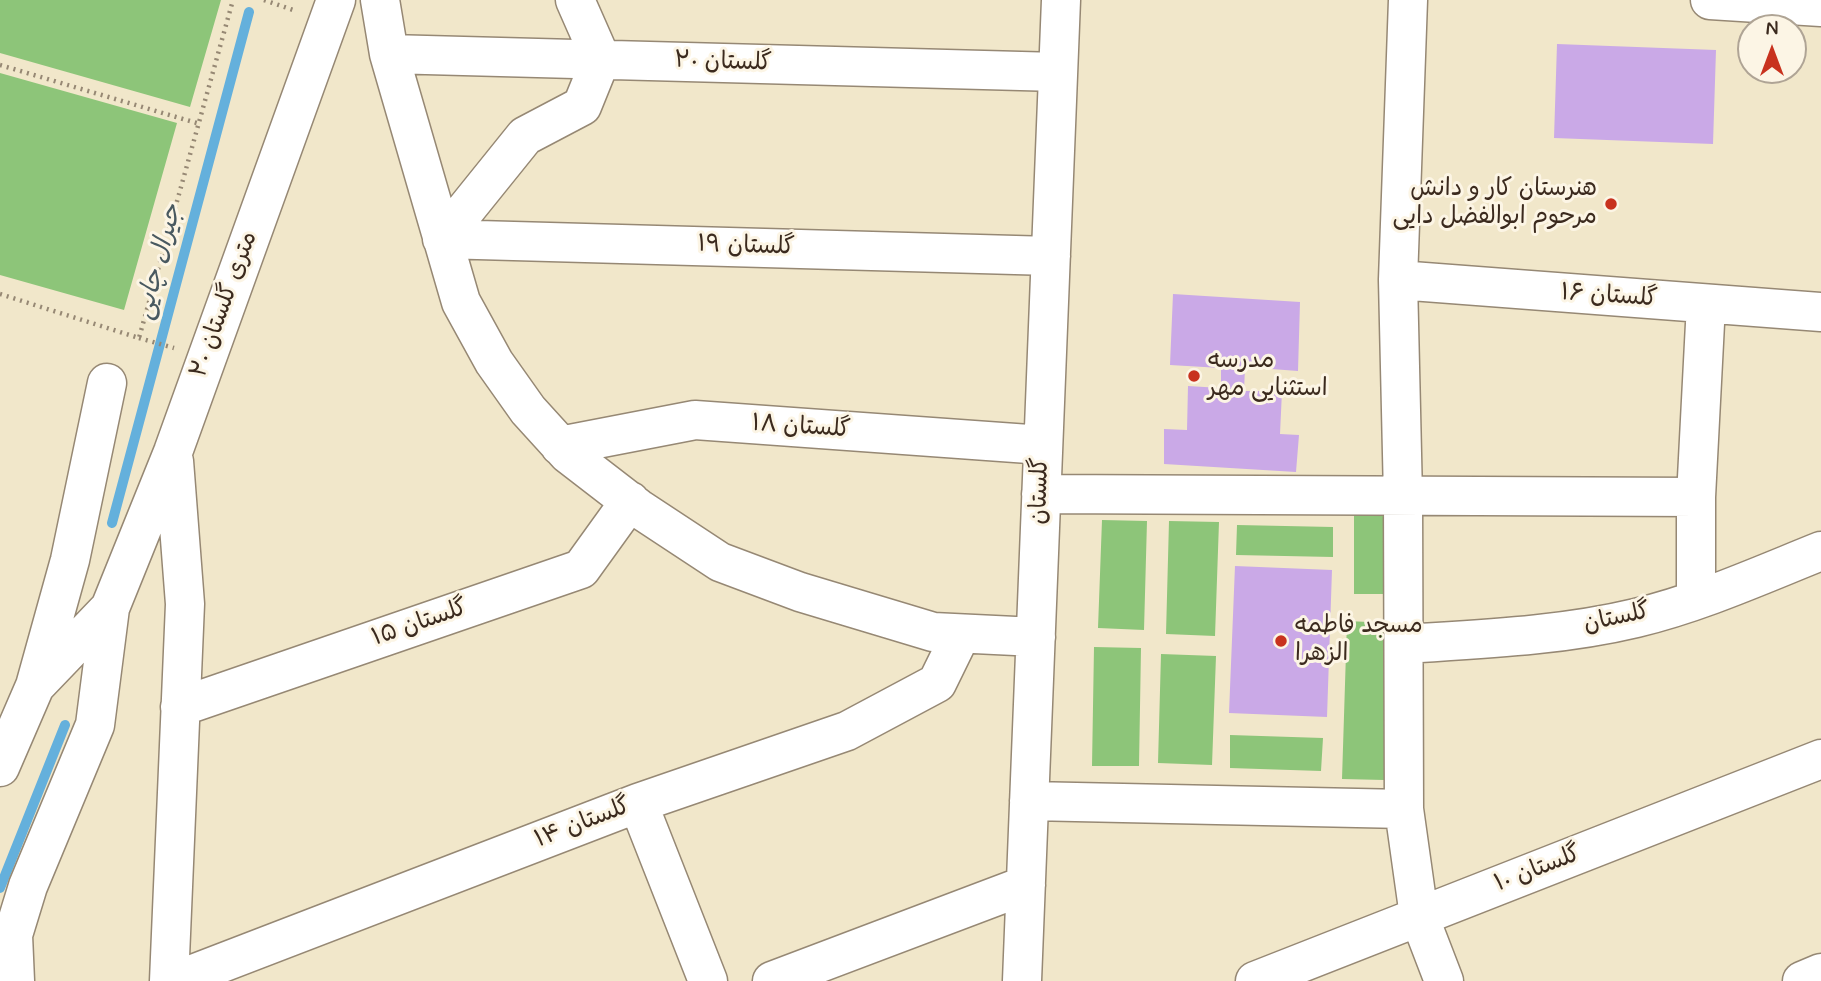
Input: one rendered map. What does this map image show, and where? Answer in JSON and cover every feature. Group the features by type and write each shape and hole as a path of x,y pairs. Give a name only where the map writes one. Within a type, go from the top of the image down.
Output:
{"street":[{"name":"۲۰ متری گلستان","path":"15,981 13,935 28,886 95,725 110,608 173,452 336,0"},
{"path":"380,0 389,54 461,302 494,362 528,410 561,446 629,502 720,562 813,596 933,632 1036,637"},
{"path":"442,239 525,136 582,106 601,59 575,0"},
{"name":"گلستان","path":"1022,981 1060,0"},
{"path":"1408,0 1398,280 1403,497 1404,809 1419,916 1444,981"},
{"path":"1710,0 1821,7"},
{"name":"گلستان ۲۰","path":"389,54 1058,72"},
{"name":"گلستان ۱۹","path":"442,239 1051,256"},
{"name":"گلستان ۱۶","path":"1398,280 1821,312"},
{"path":"1696,598 1696,497 1706,304"},
{"path":"35,686 70,560 107,383"},
{"name":"گلستان ۱۸","path":"561,446 695,420 1043,445"},
{"path":"169,981 185,604 173,452"},
{"path":"1041,494 1696,497"},
{"name":"گلستان ۱۵","path":"180,707 581,569 629,502"},
{"name":"گلستان","path":"1404,644 1524,636 1636,618 1821,551"},
{"name":"۲۰ متری گلستان","path":"0,766 35,686 110,608"},
{"name":"گلستان ۱۴","path":"175,981 638,803 847,731 936,683 961,634"},
{"name":"گلستان ۱۰","path":"1255,981 1821,759"},
{"path":"1029,800 1404,809"},
{"path":"638,803 708,981"},
{"path":"772,981 1026,885"},
{"path":"1802,981 1821,973"}],"path":[{"path":"141,338 233,0"},
{"path":"0,65 200,124"},
{"path":"0,294 180,350"}],"green space":[{"path":"0,0 221,0 190,107 0,53"},
{"path":"0,73 177,123 124,310 0,275"},
{"path":"1354,513 1394,513 1394,594 1354,594"},
{"path":"1102,520 1147,521 1144,630 1098,628"},
{"path":"1169,521 1219,522 1215,636 1166,634"},
{"path":"1237,525 1333,527 1333,557 1236,555"},
{"path":"1347,621 1390,623 1384,780 1342,779"},
{"path":"1094,647 1141,648 1139,766 1092,766"},
{"path":"1161,654 1216,656 1212,765 1158,763"},
{"path":"1230,735 1323,738 1321,771 1230,768"}],"building":[{"path":"1557,44 1716,50 1713,144 1554,138"},
{"path":"1173,294 1300,302 1298,371 1245,367 1244,391 1282,391 1280,434 1299,435 1296,472 1164,464 1164,429 1187,430 1188,386 1221,388 1221,368 1170,365"},
{"name":"مسجد فاطمه الزهرا","path":"1235,566 1332,570 1327,717 1229,713"}],"waterway":[{"name":"جیرال چایی","path":"112,523 249,12"},
{"name":"جیرال چایی","path":"0,888 65,725"}],"place":[{"name":"هنرستان کار و دانش مرحوم ابوالفضل دایی","path":"1611,204"},
{"name":"مدرسه استثنایی مهر","path":"1194,376"},
{"name":"مسجد فاطمه الزهرا","path":"1281,641"}]}
